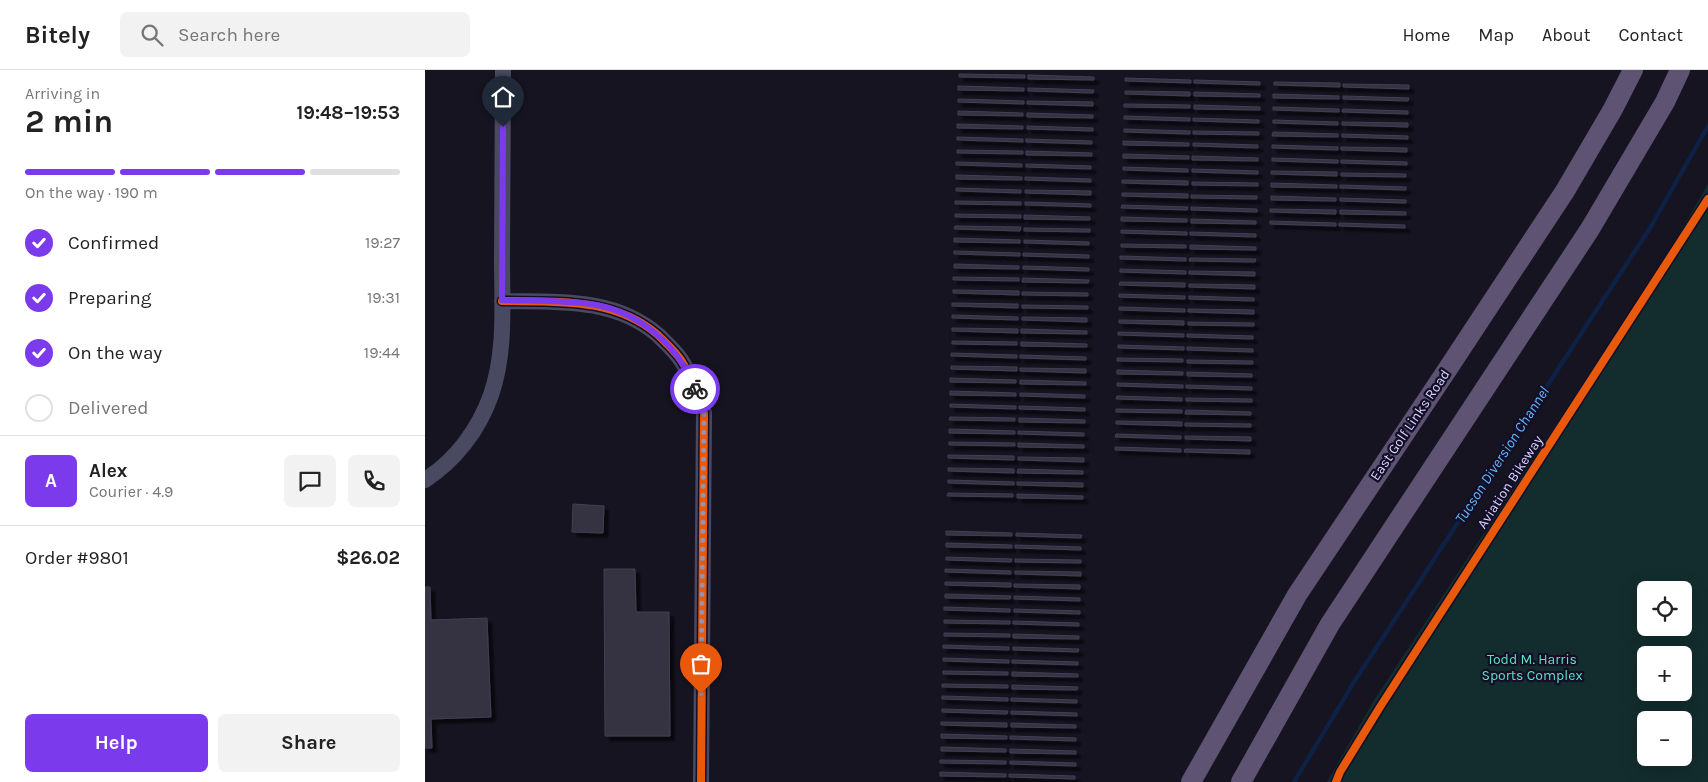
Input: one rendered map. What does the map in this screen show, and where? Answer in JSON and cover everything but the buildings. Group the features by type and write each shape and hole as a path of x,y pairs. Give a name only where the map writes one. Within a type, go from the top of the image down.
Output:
{"main road":[{"name":"East Golf Links Road","path":"1191,782 1297,595 1565,191 1613,109 1633,70"},
{"path":"1241,782 1330,624 1591,229 1665,102 1681,70"}],"street":[{"path":"425,480 445,464 465,443 479,421 487,403 499,364 502,300 503,70"},
{"path":"502,300 591,304 626,315 650,329 667,343 681,359 692,381 704,413 701,782"}],"green space":[{"name":"Todd M. Harris Sports Complex","path":"1708,184 1708,782 1327,782 1373,702 1665,258"}],"waterway":[{"name":"Tucson Diversion Channel","path":"1294,782 1354,682 1650,228 1708,126"}],"cycle path":[{"name":"Aviation Bikeway","path":"1336,782 1340,772 1380,707 1708,199"},
{"path":"502,301 584,304 623,314 641,323 658,335 676,353 694,386 704,413 701,782"}],"way so far":[{"path":"695,389 704,413 701,694"}],"route":[{"path":"503,127 502,300 591,304 611,309 633,318 667,343 681,359 695,389"}]}
